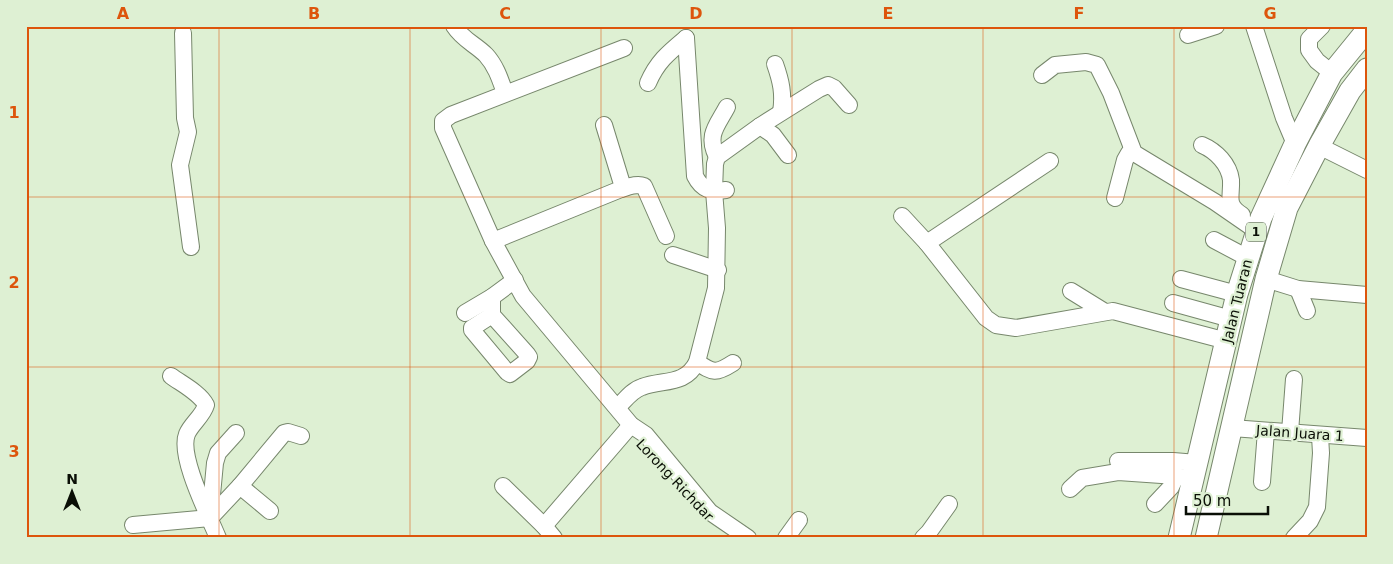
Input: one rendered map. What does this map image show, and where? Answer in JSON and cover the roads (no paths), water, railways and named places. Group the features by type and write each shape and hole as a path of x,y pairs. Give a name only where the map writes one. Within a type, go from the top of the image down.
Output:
{"main road":[{"name":"Jalan Tuaran","path":"1179,538 1191,469 1227,341 1237,294 1259,224 1295,144 1332,73 1367,30"},
{"name":"Jalan Tuaran","path":"1206,538 1266,279 1287,208 1350,91 1367,69"},
{"path":"1191,469 1222,464"}],"street":[{"path":"454,26 470,44 484,54 495,66 505,93"},
{"path":"1188,35 1216,26"},
{"path":"1254,26 1284,118 1295,144"},
{"path":"1322,26 1309,39 1309,50 1317,61 1332,73"},
{"path":"185,29 185,118 188,132 180,165 191,247"},
{"path":"648,84 655,68 663,58 686,38 695,176 699,184 706,189 720,190"},
{"path":"503,486 549,532 631,425 618,407 523,296 494,241 443,128 443,121 451,115 505,93 624,48"},
{"path":"1042,74 1055,65 1086,62 1097,65 1111,93 1128,153 1115,198"},
{"path":"775,64 782,81 782,112"},
{"path":"618,407 641,387 684,378 693,370 697,362 716,288 723,227 720,190 715,164 717,157 760,126 819,88 828,85 834,88 849,105"},
{"path":"717,157 711,139 727,107"},
{"path":"604,125 622,184 621,189"},
{"path":"760,126 772,135 788,155"},
{"path":"1202,145 1214,150 1228,169 1231,180 1230,196 1235,210 1259,224"},
{"path":"1319,146 1367,170"},
{"path":"1128,153 1134,153 1215,202 1259,224"},
{"path":"927,243 1050,161"},
{"path":"494,241 634,185 644,186 666,236"},
{"path":"902,216 927,243 986,318 996,326 1016,328 1114,311 1227,341"},
{"path":"1214,240 1248,258"},
{"path":"672,255 718,270"},
{"path":"1182,279 1237,294"},
{"path":"1266,279 1298,289 1367,295"},
{"path":"492,297 492,316 471,310 515,280"},
{"path":"1298,289 1307,311"},
{"path":"1071,291 1105,312"},
{"path":"1173,303 1231,319"},
{"path":"697,362 711,371 720,372 733,363"},
{"path":"171,376 200,398 206,405 202,414 187,433 184,444 196,485 218,538"},
{"path":"1290,432 1294,379"},
{"name":"Lorong Richdar","path":"631,425 636,439 706,518 738,538"},
{"name":"Lorong Richdar","path":"631,425 646,435 710,512 748,538"},
{"name":"Jalan Juara 1","path":"1232,428 1367,438"},
{"path":"1262,482 1266,431"},
{"path":"133,525 210,518 240,486 284,433 288,432 301,436"},
{"path":"210,518 215,462 218,453 236,433"},
{"path":"1294,538 1310,521 1317,507 1321,453 1320,436"},
{"path":"1118,461 1173,461 1191,469"},
{"path":"1070,489 1082,478 1096,475 1118,472 1191,469"},
{"path":"1155,504 1191,469"},
{"path":"240,486 270,511"},
{"path":"923,538 949,504"},
{"path":"786,538 799,520"}]}
